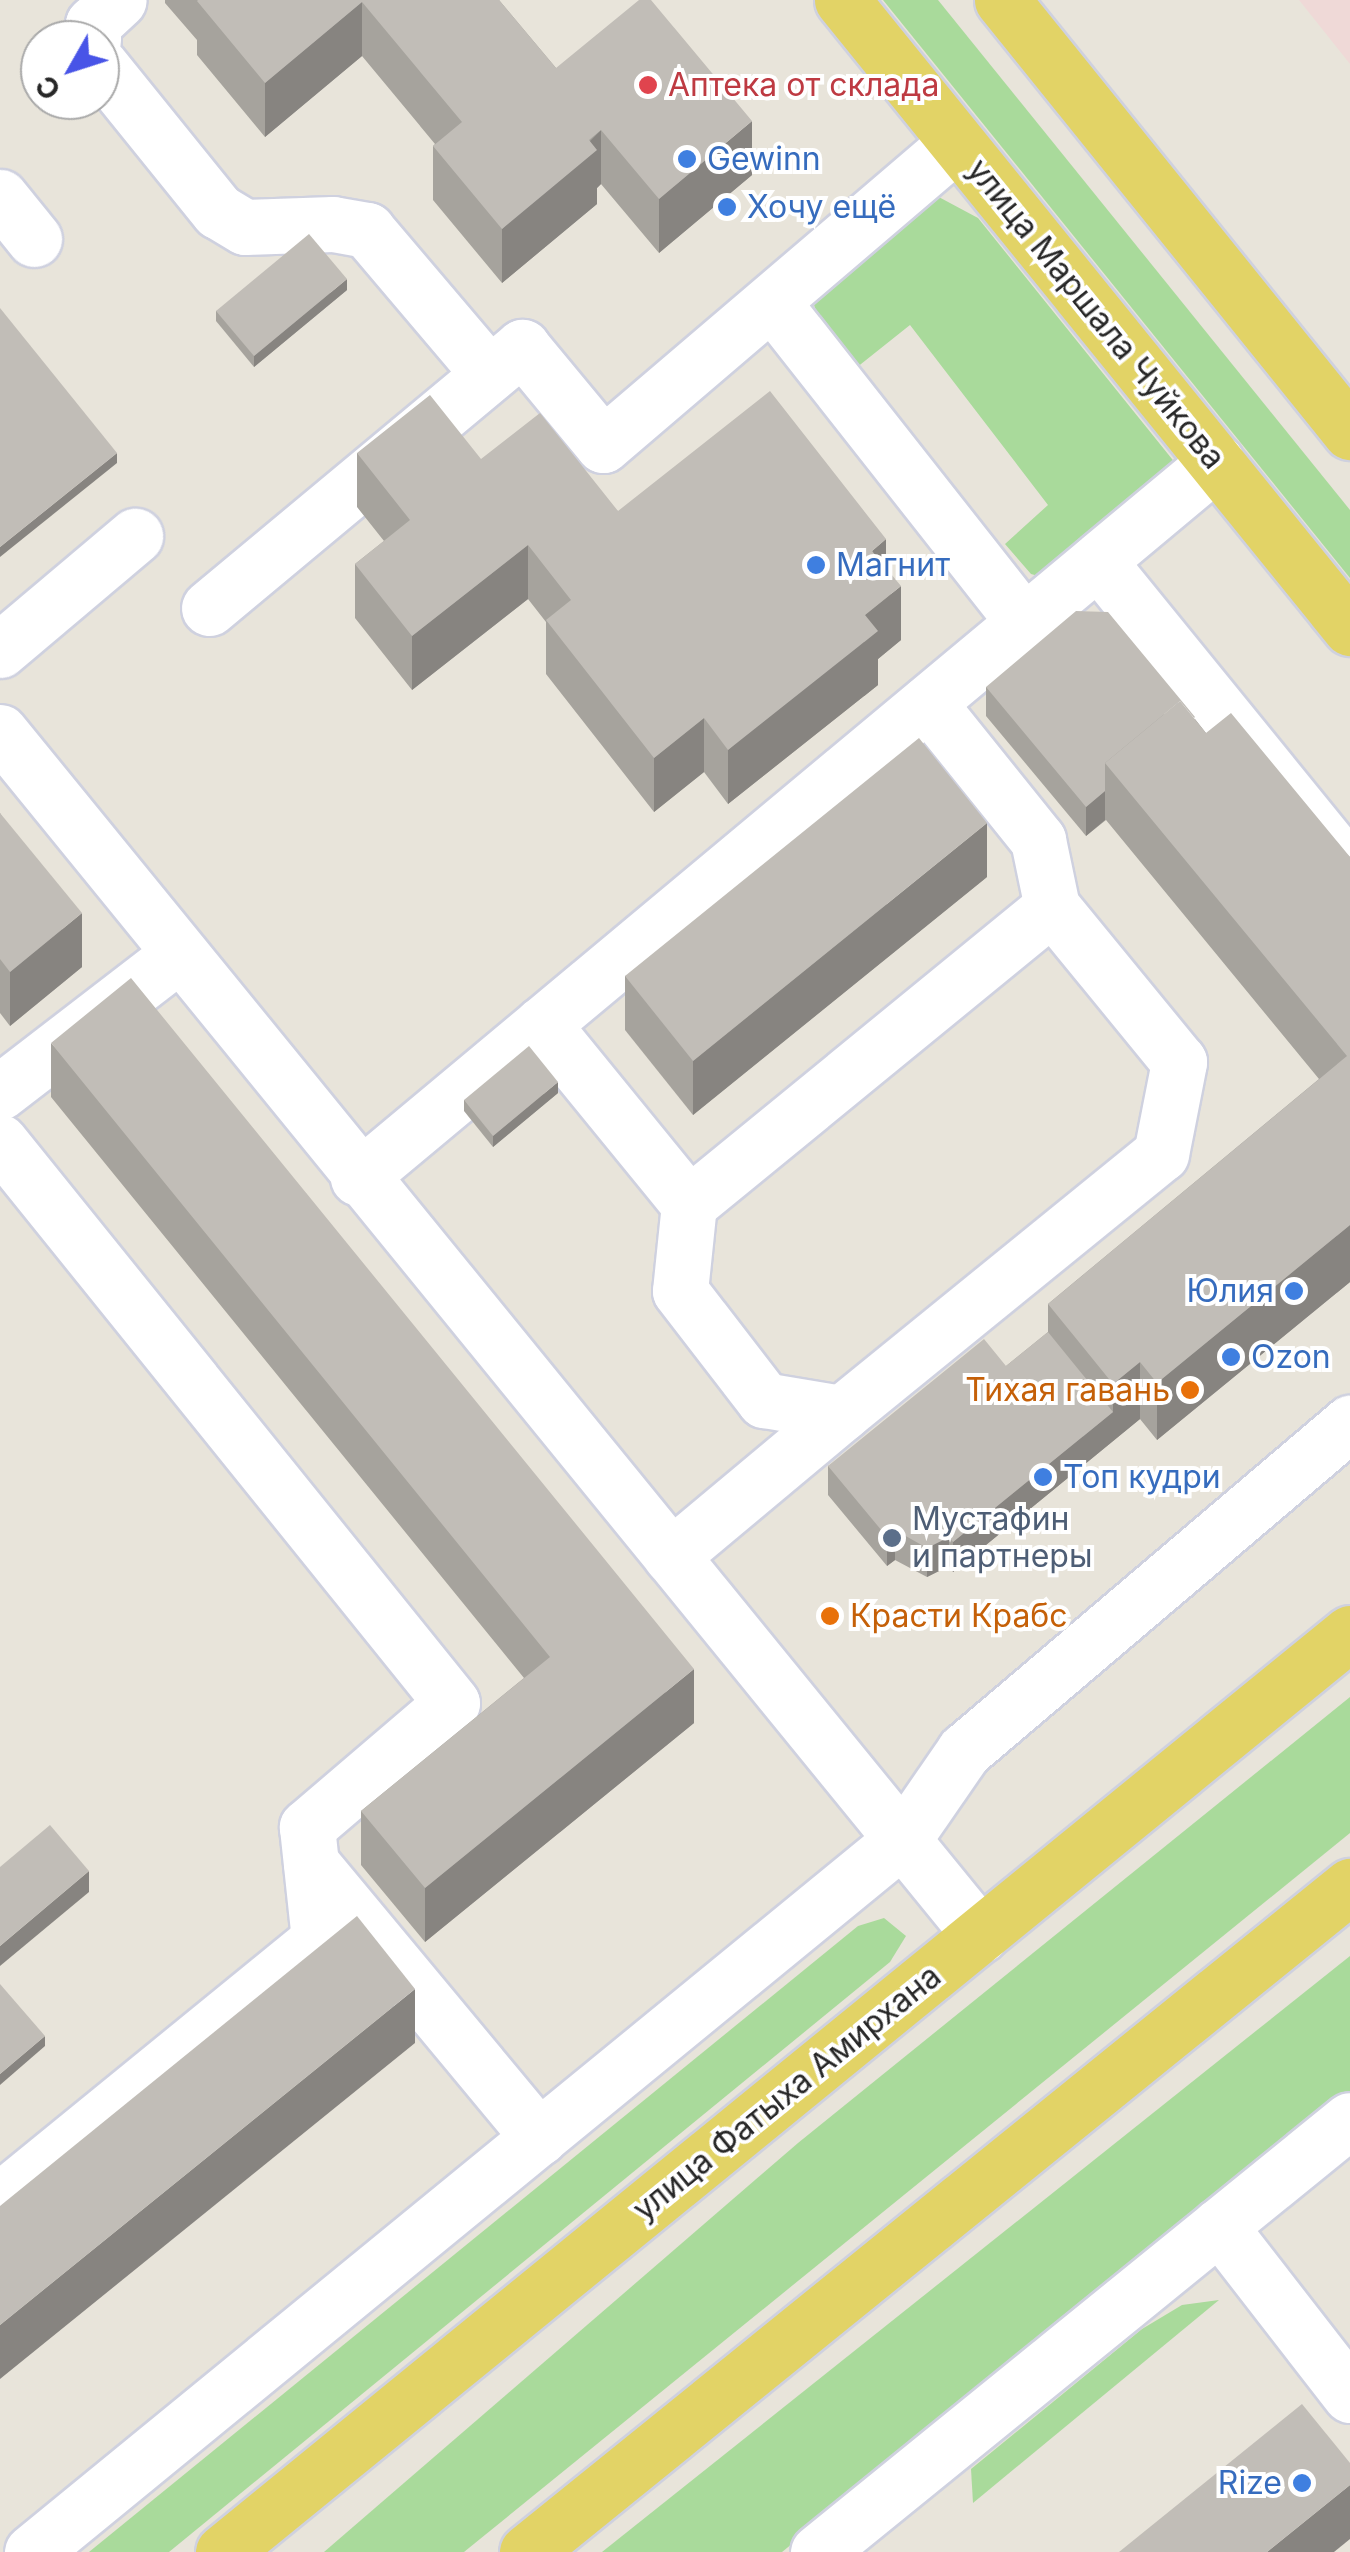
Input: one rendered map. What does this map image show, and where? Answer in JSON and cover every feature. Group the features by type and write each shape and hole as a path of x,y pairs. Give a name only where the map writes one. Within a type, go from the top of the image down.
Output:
{"main road":[{"name":"улица Маршала Чуйкова","path":"842,0 1350,628"},
{"path":"1002,0 1350,432"},
{"name":"улица Фатыха Амирхана","path":"223,2552 1350,1634"},
{"path":"527,2552 1350,1886"}],"lane":[{"path":"98,20 120,0"},
{"path":"120,90 218,211 245,227 333,224 367,230 488,374"},
{"path":"209,608 522,347 603,445 958,143"},
{"path":"0,197 34,239"},
{"path":"772,302 1024,622"},
{"path":"358,1178 1216,462"},
{"path":"0,650 135,536"},
{"path":"1098,561 1350,871"},
{"path":"672,1556 1161,1154 1179,1062 1052,907 1038,840 928,703"},
{"path":"0,732 358,1178 980,1935"},
{"path":"688,1204 1052,907"},
{"path":"0,1092 178,954"},
{"path":"542,1024 688,1204 680,1291 764,1400 842,1413"},
{"path":"0,1142 452,1703 307,1827 319,1940 0,2200"},
{"path":"32,2552 904,1838 964,1752 1350,1423"},
{"path":"311,1863 508,2093 539,2138"},
{"path":"818,2552 1350,2120"},
{"path":"1219,2226 1350,2395"}],"shaded area":[{"path":"1299,0 1350,0 1350,64"}],"green space":[{"path":"883,0 938,0 1350,510 1350,578"},
{"path":"935,195 978,218 1176,464 1053,580 1031,574 1005,544 1048,505 910,325 856,368 820,326 811,294"},
{"path":"1350,1697 1350,1833 464,2552 324,2552 798,2143"},
{"path":"884,1918 906,1936 890,1962 169,2552 89,2552 858,1926"},
{"path":"1350,1956 1350,2095 782,2552 602,2552"},
{"path":"1219,2300 973,2503 971,2469 1142,2329 1182,2305"}],"building":[{"path":"198,0 499,0 556,68 639,0 651,0 752,121 659,199 601,130 589,140 597,150 502,229 433,146 462,122 362,2 265,83"},
{"path":"309,234 347,279 254,356 216,311"},
{"path":"0,308 117,453 0,547"},
{"path":"770,391 886,539 872,551 901,586 865,615 878,631 728,750 704,718 654,758 546,620 571,600 528,545 412,636 355,564 410,520 357,453 430,395 481,459 540,413 618,511"},
{"path":"1076,611 1108,612 1195,717 1180,701 1105,763 1105,791 1086,807 986,687"},
{"path":"1180,701 1206,733 1231,713 1350,857 1350,1225 1157,1383 1140,1362 1113,1384 1048,1304 1347,1056 1105,763"},
{"path":"919,738 987,823 693,1061 625,976"},
{"path":"0,813 82,913 10,972 0,959"},
{"path":"131,978 694,1669 425,1888 361,1811 550,1657 51,1043"},
{"path":"529,1046 558,1082 493,1136 464,1100"},
{"path":"1048,1332 1113,1412 953,1542 949,1537 927,1548 895,1530 887,1537 828,1466 984,1339 1006,1366"},
{"path":"50,1825 89,1871 0,1946 0,1867"},
{"path":"357,1916 415,1989 0,2325 0,2206"},
{"path":"0,1984 45,2036 0,2074"},
{"path":"1302,2404 1350,2463 1350,2485 1267,2552 1119,2552"}],"place":[{"name":"Аптека от склада","path":"648,85"},
{"name":"Gewinn","path":"687,159"},
{"name":"Хочу ещё","path":"727,207"},
{"name":"Магнит","path":"816,565"},
{"name":"Юлия","path":"1294,1291"},
{"name":"Ozon","path":"1231,1357"},
{"name":"Тихая гавань","path":"1190,1390"},
{"name":"Топ кудри","path":"1043,1477"},
{"name":"Мустафин и партнеры","path":"892,1538"},
{"name":"Красти Крабс","path":"830,1616"},
{"name":"Rize","path":"1302,2483"}]}
